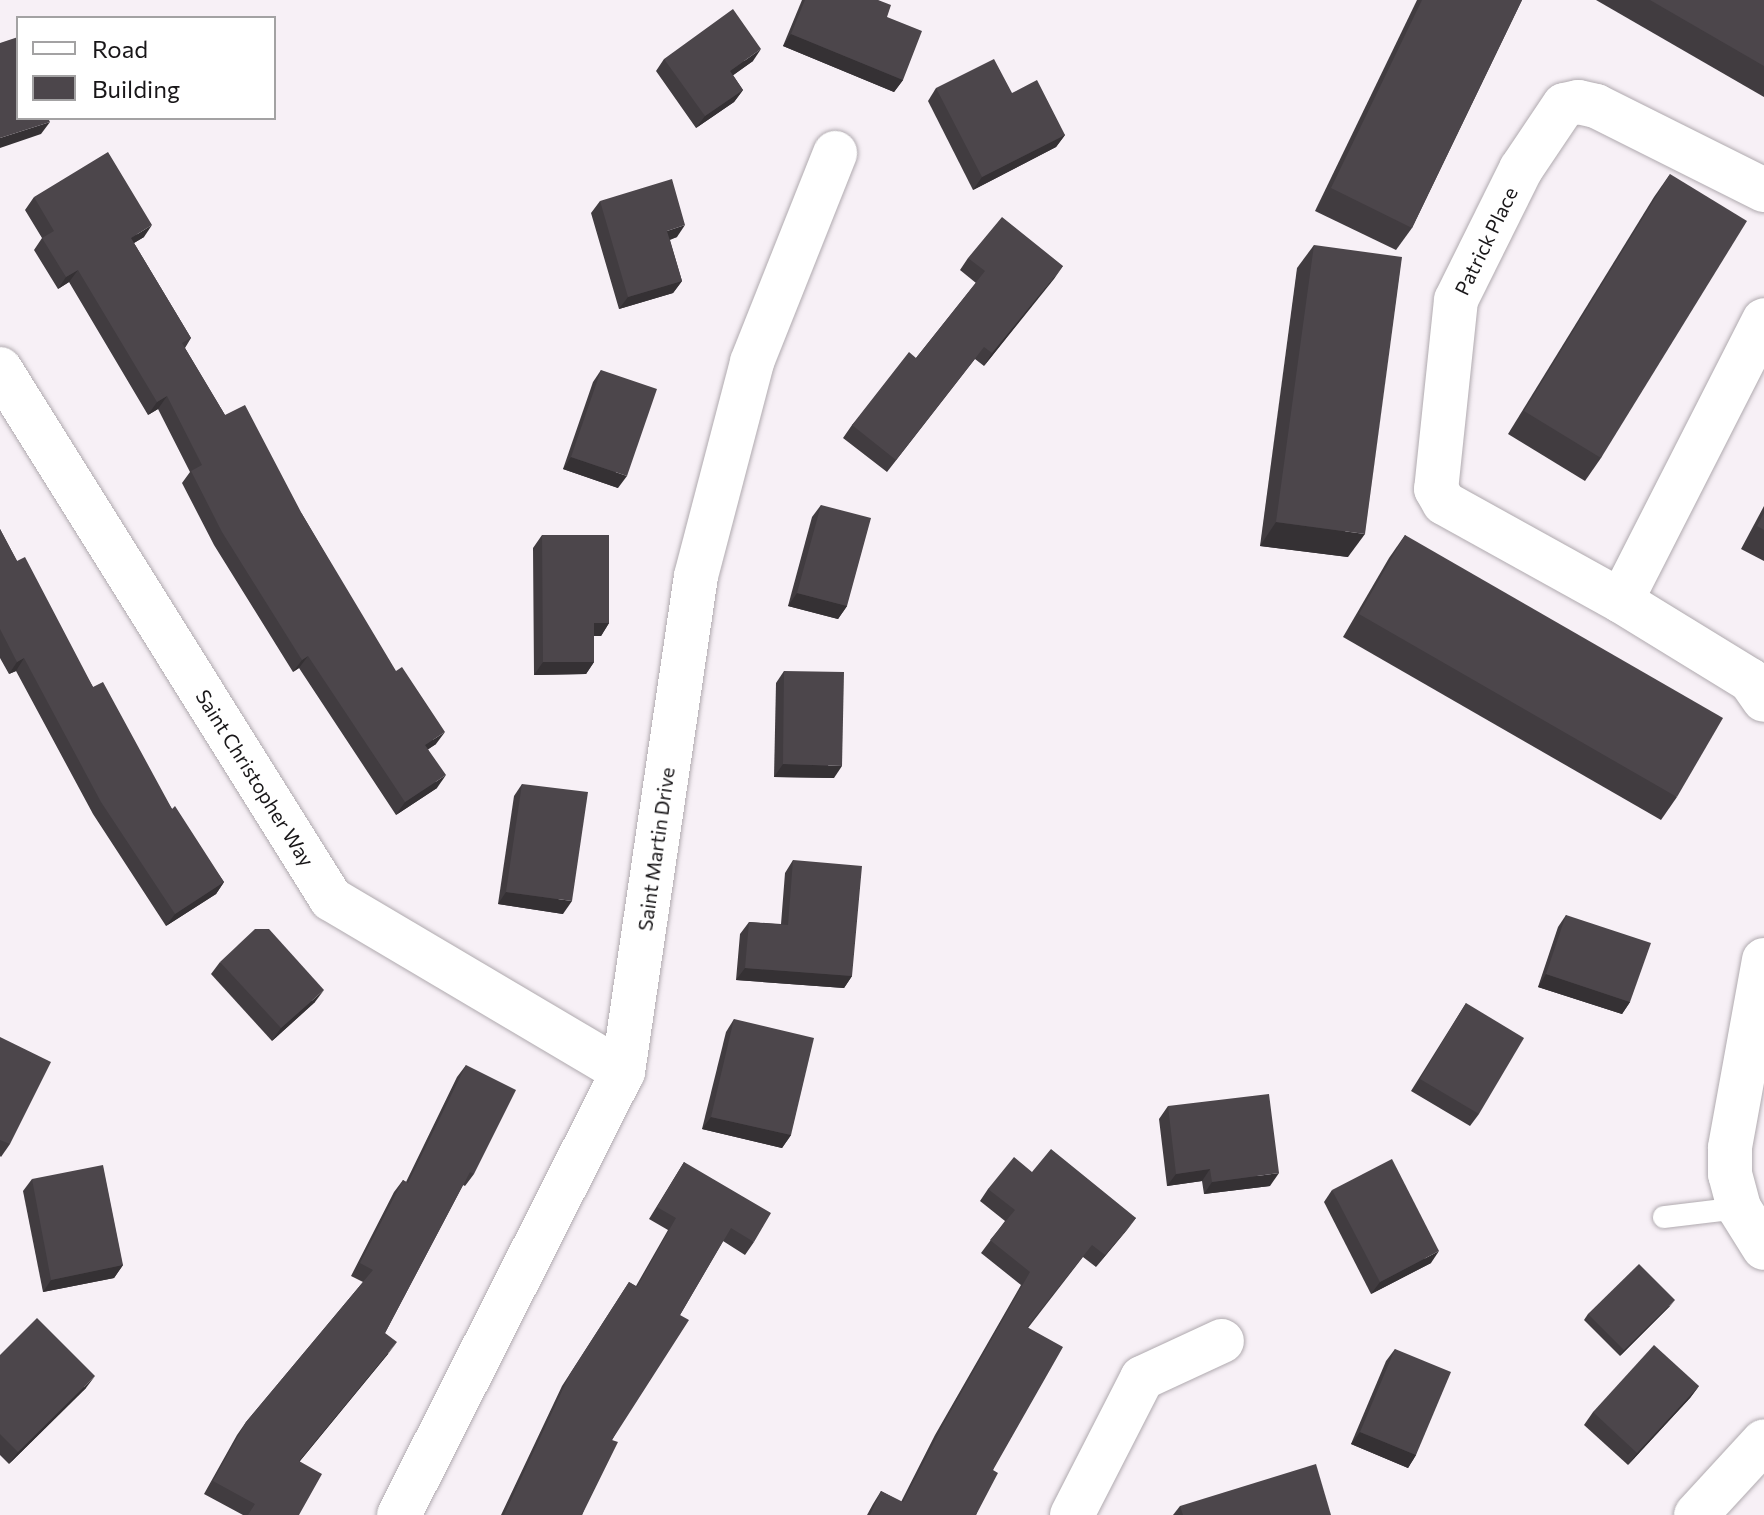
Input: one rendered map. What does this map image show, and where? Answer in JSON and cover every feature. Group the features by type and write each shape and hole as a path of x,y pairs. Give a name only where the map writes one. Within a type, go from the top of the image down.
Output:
{"street":[{"name":"Patrick Place","path":"1764,190 1596,106 1578,102 1564,105 1521,169 1456,300 1436,489 1444,503 1621,601 1750,680 1764,700"},
{"name":"Saint Martin Drive","path":"399,1515 623,1072 696,576 752,362 835,153"},
{"path":"1621,601 1764,320"},
{"name":"Saint Christopher Way","path":"0,369 331,899 623,1072"},
{"path":"1764,960 1730,1148 1730,1174 1739,1208 1764,1248"},
{"path":"1072,1515 1142,1378 1222,1341"},
{"path":"1696,1515 1764,1441"}],"lane":[{"path":"1664,1217 1739,1208"}],"building":[{"path":"805,0 878,0 891,5 887,17 922,31 903,80 791,34"},
{"path":"1422,0 1522,0 1412,228 1331,188"},
{"path":"1650,0 1764,0 1764,66"},
{"path":"733,9 761,49 730,71 743,90 705,116 664,59"},
{"path":"16,38 16,120 50,122 0,138 0,43"},
{"path":"994,59 1012,93 1037,80 1065,135 982,177 936,88"},
{"path":"108,152 152,225 131,238 191,338 182,343 225,415 245,405 302,514 396,671 402,667 445,732 425,745 446,775 405,802 308,656 302,660 222,532 191,471 202,465 167,396 157,402 78,270 66,277 42,238 54,231 34,197"},
{"path":"1670,174 1747,221 1601,458 1524,411"},
{"path":"672,179 685,225 667,231 682,281 628,297 600,201"},
{"path":"1002,217 1063,266 992,353 984,347 896,460 852,425 909,352 916,358 985,271 968,258"},
{"path":"1314,245 1402,257 1365,534 1276,522"},
{"path":"601,370 657,389 627,476 571,457"},
{"path":"821,505 871,518 847,606 797,593"},
{"path":"1764,513 1764,530 1757,526"},
{"path":"0,529 17,561 25,557 93,687 103,682 172,809 175,806 224,882 175,914 101,802 24,658 17,662 0,629"},
{"path":"542,535 609,535 609,623 594,623 594,662 543,662"},
{"path":"1405,535 1723,718 1677,797 1359,614"},
{"path":"784,671 844,672 842,766 783,764"},
{"path":"522,784 588,792 572,901 506,892"},
{"path":"793,860 862,866 852,976 745,968 749,922 788,925"},
{"path":"1566,915 1651,943 1630,1002 1546,974"},
{"path":"255,929 269,929 324,990 281,1028 220,962"},
{"path":"1466,1003 1524,1038 1479,1114 1420,1079"},
{"path":"734,1019 814,1038 791,1135 711,1117"},
{"path":"0,1037 51,1062 10,1144 0,1140"},
{"path":"466,1065 516,1090 474,1174 470,1172 385,1333 397,1342 299,1461 322,1474 299,1515 248,1515 255,1504 213,1481 246,1422 373,1270 360,1263 403,1180 408,1183"},
{"path":"1269,1094 1279,1173 1212,1182 1210,1169 1176,1174 1168,1106"},
{"path":"1051,1149 1136,1218 1105,1255 1092,1245 1027,1327 1063,1347 993,1470 998,1473 976,1515 870,1515 881,1491 903,1502 1030,1272 990,1240 1015,1210 988,1189 1014,1157 1032,1172"},
{"path":"1392,1159 1439,1251 1380,1282 1332,1190"},
{"path":"684,1162 771,1213 754,1242 731,1228 680,1315 689,1320 612,1440 618,1442 582,1515 504,1515 570,1374 629,1282 637,1287 676,1218 657,1207"},
{"path":"103,1165 123,1265 51,1280 32,1179"},
{"path":"1639,1264 1675,1300 1624,1350 1588,1314"},
{"path":"37,1318 95,1376 18,1452 0,1434 0,1355"},
{"path":"1654,1345 1699,1386 1637,1453 1593,1412"},
{"path":"1395,1349 1451,1372 1416,1455 1360,1432"},
{"path":"1316,1464 1331,1515 1183,1515 1180,1506"}]}
